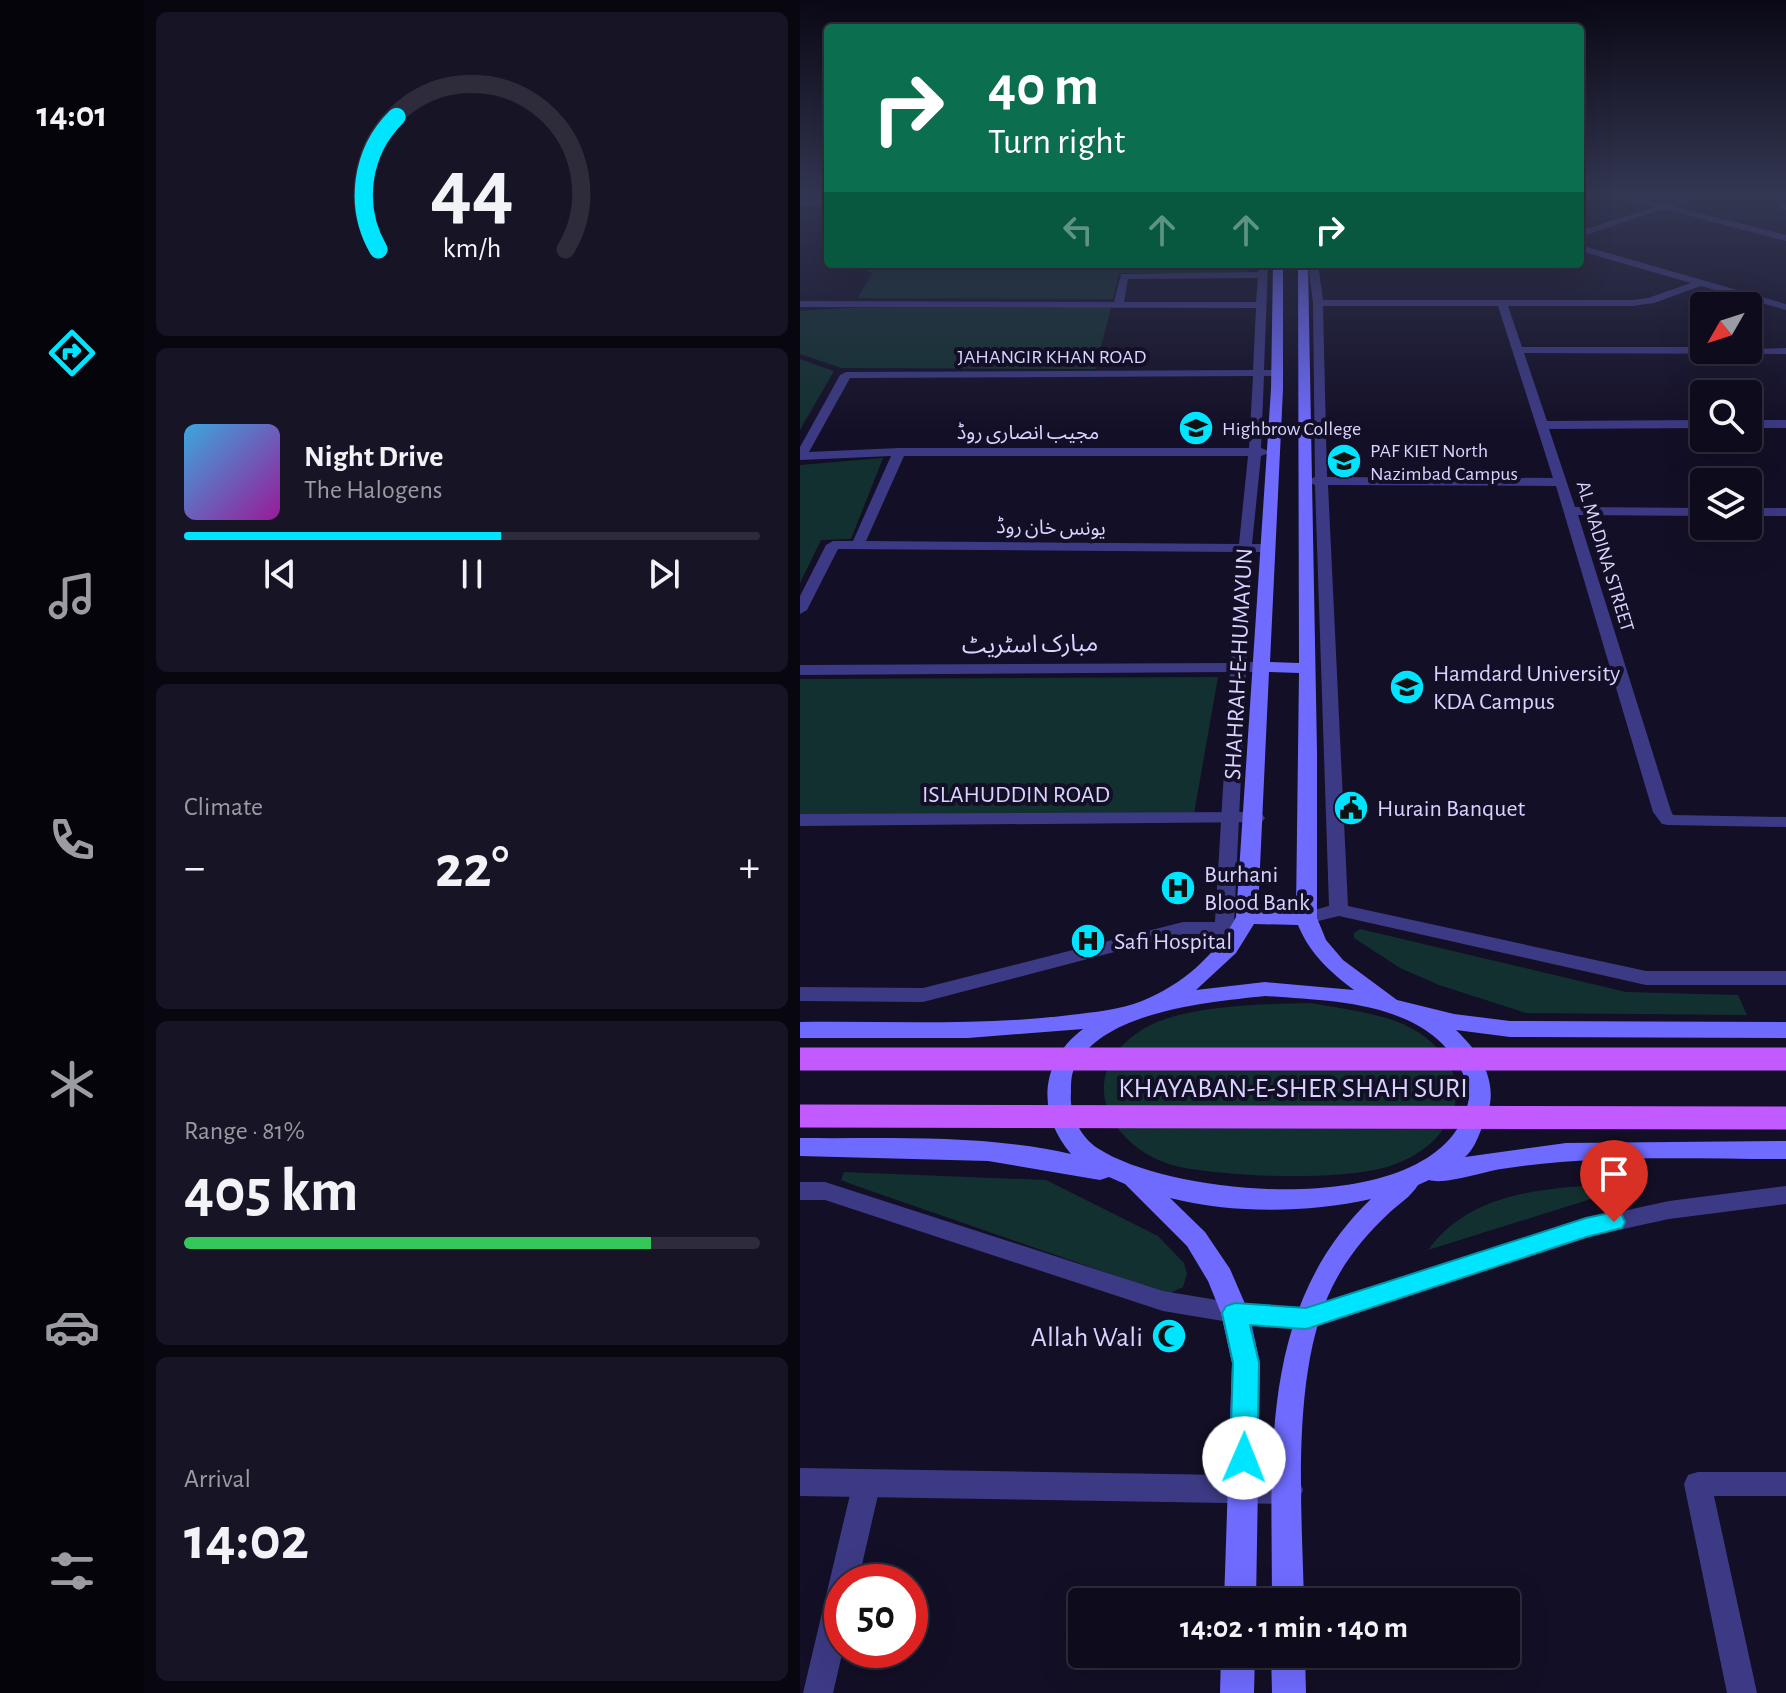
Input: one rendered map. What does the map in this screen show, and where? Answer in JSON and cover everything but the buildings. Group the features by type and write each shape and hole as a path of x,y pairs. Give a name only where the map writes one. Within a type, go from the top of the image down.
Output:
{"main road":[{"name":"SHAHRAH-E-HUMAYUN","path":"1238,925 1255,818 1268,548 1264,452 1278,373 1278,274"},
{"path":"1288,1588 1288,1490 1294,1363 1306,1319 1322,1280 1345,1243 1375,1209 1410,1180 1453,1155 1473,1129 1481,1093 1470,1058 1443,1028 1390,1006 1335,965 1316,943 1306,918 1307,668 1313,481 1303,274"},
{"path":"1260,667 1307,668"},
{"path":"1240,1588 1246,1363 1235,1313 1220,1277 1196,1239 1133,1178 1087,1154 1061,1123 1056,1084 1071,1052 1099,1029 1207,971 1229,949 1238,925 1306,918"},
{"path":"800,1030 1008,1027 1085,1020 1198,996 1265,989 1334,993 1454,1022 1510,1029 1786,1030"},
{"name":"KHAYABAN-E-SHER SHAH SURI","path":"800,1059 1786,1059"},
{"name":"KHAYABAN-E-SHER SHAH SURI","path":"800,1116 1786,1118"},
{"path":"800,1147 1025,1153 1194,1193 1268,1200 1344,1195 1485,1159 1546,1151 1786,1150"},
{"path":"1237,1693 1238,1668"},
{"path":"1288,1668 1289,1693"}],"street":[{"path":"1119,304 1124,276 1170,274"},
{"path":"800,994 923,995 1183,928 1238,925 1232,819 1237,665 1245,549 1264,452 1257,374 1262,274"},
{"path":"1314,274 1318,303 1313,481 1339,910"},
{"path":"1669,274 1786,307"},
{"path":"1318,303 1641,303 1700,283"},
{"path":"800,304 1261,305"},
{"name":"AL MADINA STREET","path":"1502,304 1561,482 1657,798 1668,820 1786,822"},
{"path":"1517,350 1786,351"},
{"name":"JAHANGIR KHAN ROAD","path":"801,456 846,375 1278,373"},
{"path":"1541,425 1690,424"},
{"path":"1762,424 1786,424"},
{"path":"858,545 899,452"},
{"name":"مجیب انصاری روڈ","path":"801,456 899,452 1264,452"},
{"path":"1313,481 1561,482"},
{"path":"1570,511 1690,512"},
{"path":"1762,512 1786,512"},
{"name":"یونس خان روڈ","path":"800,610 833,545 1268,548"},
{"name":"مبارک اسٹریٹ","path":"800,670 1260,667"},
{"name":"ISLAHUDDIN ROAD","path":"800,820 1255,818"},
{"path":"1306,918 1339,910 1646,978 1786,978"},
{"path":"800,1191 825,1191 1163,1301 1235,1313 1306,1319 1586,1228 1669,1210 1786,1195"},
{"path":"800,1482 1288,1490"},
{"path":"848,1564 867,1482"},
{"path":"1742,1693 1698,1484 1786,1484"},
{"path":"818,1693 824,1667"}],"green space":[{"path":"871,274 1119,274 1113,299 858,298"},
{"path":"846,308 1111,308 1095,369 841,368 800,354 800,311"},
{"path":"800,359 834,371 800,430"},
{"path":"883,458 851,539 821,540 800,583 800,465"},
{"path":"1218,677 1194,814 800,814 800,679"},
{"path":"1360,929 1626,992 1738,995 1747,1015 1526,1013 1439,985 1400,968 1354,938 1354,933"},
{"path":"1311,1003 1396,1021 1421,1034 1442,1053 1453,1074 1456,1094 1452,1114 1441,1133 1403,1161 1379,1169 1309,1176 1255,1175 1185,1168 1159,1160 1137,1147 1119,1130 1108,1110 1104,1089 1108,1067 1121,1047 1145,1028 1161,1020 1203,1010"},
{"path":"844,1172 1046,1180 1158,1236 1184,1263 1187,1274 1183,1287 1168,1294 851,1184 841,1180"},
{"path":"1603,1185 1626,1188 1428,1250 1444,1231 1484,1206 1530,1192"}],"place":[{"name":"Highbrow College","path":"1196,428"},
{"name":"PAF KIET North Nazimbad Campus","path":"1344,461"},
{"name":"Hamdard University KDA Campus","path":"1407,687"},
{"name":"Hurain Banquet","path":"1351,808"},
{"name":"Burhani Blood Bank","path":"1178,888"},
{"name":"Safi Hospital","path":"1088,941"},
{"name":"Allah Wali","path":"1169,1336"}],"route":[{"path":"1244,1458 1246,1363 1235,1313 1306,1319 1586,1228 1614,1222"}]}
